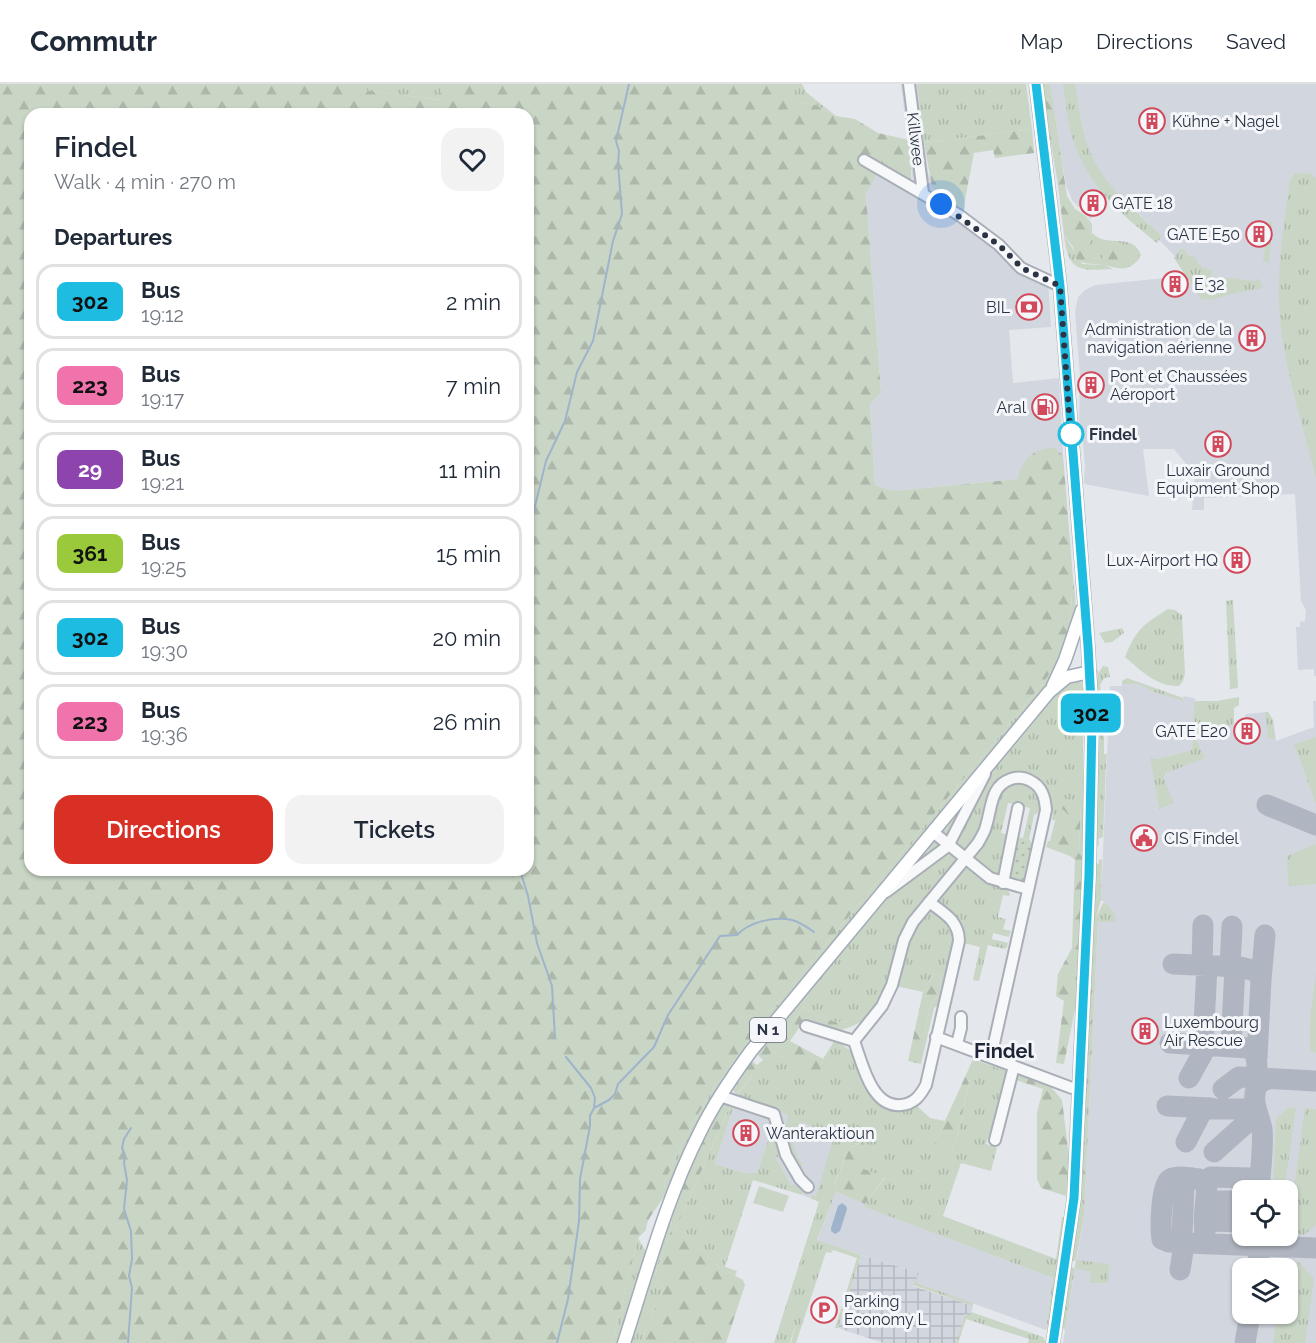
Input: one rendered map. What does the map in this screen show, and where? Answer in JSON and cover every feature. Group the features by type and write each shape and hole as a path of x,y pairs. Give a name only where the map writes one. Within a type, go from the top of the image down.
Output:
{"main road":[{"name":"N 1","path":"624,1343 678,1179 700,1131 720,1096 751,1051 1049,692 1067,677 1090,672 1060,279 1036,84"},
{"name":"N 1","path":"1049,692 1065,660 1085,603"},
{"path":"1065,660 1076,655 1089,654"},
{"path":"1053,1343 1074,1198 1092,786 1090,672"}],"street":[{"name":"Killwee","path":"909,84 923,193"},
{"name":"Killwee","path":"864,160 959,215 999,245 1022,268 1060,279"},
{"path":"878,898 948,846 991,763"},
{"path":"854,1041 882,1006 892,985 904,940 913,922 978,843 986,828 996,789 1004,782 1014,778 1024,778 1034,782 1042,790 1046,800 1046,810 991,1057"},
{"path":"1002,883 1018,808"},
{"path":"933,832 990,878 1028,889"},
{"path":"854,1041 873,1089 886,1103 904,1105 914,1101 921,1094 926,1085 959,932 947,915 930,902"},
{"path":"957,1044 961,1028 960,1017"},
{"path":"806,1026 854,1041"},
{"path":"936,1037 1072,1088 1080,1088"},
{"path":"995,1140 1014,1066"},
{"path":"720,1096 774,1114 786,1155 800,1179 808,1187"}],"shaded area":[{"path":"901,84 917,84 928,173 938,194 963,210 960,215 1009,254 1048,280 1051,327 1009,330 1013,383 1059,378 1063,455 1053,447 1018,479 894,491 875,485 870,403 881,392 866,192 880,169 913,182"},
{"path":"1049,84 1316,84 1316,676 1314,676 1314,669 1298,670 1296,627 1300,627 1300,622 1305,621 1306,610 1301,601 1295,494 1204,498 1204,510 1192,510 1195,475 1174,449 1143,449 1149,496 1084,484 1082,429 1079,428 1080,376 1075,312 1078,297 1095,285 1175,277 1181,287 1191,282 1177,258 1159,240 1162,236 1114,190 1104,198 1108,204 1090,219 1072,200 1066,185"},
{"path":"1139,684 1151,691 1184,700 1183,696 1194,698 1196,701 1194,702 1192,750 1157,759 1151,758 1159,809 1164,779 1168,771 1204,758 1195,738 1234,724 1236,740 1243,740 1242,727 1245,727 1246,714 1268,712 1273,720 1276,741 1314,727 1313,701 1316,701 1316,1343 1063,1343 1084,1215 1098,922 1106,904 1101,900 1110,686"},
{"path":"734,1097 788,1115 783,1131 800,1162 792,1141 800,1122 836,1134 816,1197 811,1195 810,1198 802,1195 803,1192 791,1185 776,1158 771,1132 757,1173 744,1173 715,1164 734,1105"},
{"path":"836,1192 865,1204 866,1207 1053,1278 1046,1330 917,1283 919,1273 817,1241"},
{"path":"861,1255 919,1273 913,1286 973,1306 970,1316 965,1314 956,1343 883,1343 838,1328"}],"green space":[{"path":"0,84 364,84 364,90 440,100 441,84 792,84 798,102 816,105 836,116 855,119 878,133 909,140 912,187 880,169 866,193 881,392 870,404 875,485 894,491 1018,479 1022,465 1034,453 1053,447 1063,455 1073,578 1070,626 1060,657 1044,682 770,1011 711,1092 691,1126 663,1185 667,1189 665,1194 649,1220 646,1230 638,1238 612,1343 0,1343"},
{"path":"364,84 441,84 441,100 363,90"},
{"path":"792,84 802,84 806,92 836,116 816,105 798,102"},
{"path":"917,84 1026,84 1032,129 924,143"},
{"path":"1041,84 1050,84 1067,196 1075,209 1086,216 1093,238 1085,248 1091,258 1102,259 1102,249 1109,243 1118,241 1126,248 1134,250 1139,259 1130,267 1121,268 1080,262 1064,235"},
{"path":"1063,84 1075,84 1084,135 1096,164 1112,187 1162,236 1157,243 1108,199 1089,174 1072,136"},
{"path":"1032,129 1034,153 995,158 993,150 974,153 963,210 938,194 932,186 924,143"},
{"path":"1295,173 1311,174 1316,178 1316,478 1289,371 1280,316 1279,277 1282,238 1290,180"},
{"path":"1086,216 1092,224 1092,233 1098,238 1132,244 1141,255 1139,259 1134,250 1102,259 1091,258 1085,248 1093,238"},
{"path":"1270,218 1272,223 1269,264 1263,260"},
{"path":"1064,235 1082,264 1104,265 1113,269 1092,270 1078,267 1069,256"},
{"path":"1181,248 1187,255 1196,257 1201,266 1212,270 1211,276 1256,281 1257,278 1263,287 1210,300 1201,299 1174,258"},
{"path":"1073,578 1076,606 1072,629 1063,655 1042,690 1026,713 723,1080 697,1124 667,1189 663,1185 691,1126 711,1092 770,1011 1044,682 1060,657 1070,626"},
{"path":"1233,600 1238,688 1230,689 1226,601"},
{"path":"1168,609 1175,610 1182,615 1185,673 1179,686 1156,681 1125,657 1142,628"},
{"path":"1122,628 1124,633 1112,642 1105,643 1099,633"},
{"path":"1103,666 1108,667 1110,677 1104,678 1100,685 1104,754 1107,754 1103,837 1098,839 1099,844 1096,848 1097,675"},
{"path":"1127,678 1183,698 1184,701 1151,691 1139,684 1122,684 1122,681"},
{"path":"1067,681 1081,682 1083,689 1083,858 1079,853 1081,807 1067,813 1065,822 1052,820 1053,812 1042,810 1034,815 1029,839 1023,838 1030,808 1008,803 1001,833 1017,837 1006,888 1010,894 1009,896 1003,895 998,917 1006,919 1003,929 1011,931 1009,937 993,933 992,939 1008,943 1007,947 1005,949 988,945 979,981 973,980 980,947 955,941 941,1003 934,1008 928,1034 925,1031 931,1003 940,993 941,976 934,974 923,992 892,985 864,1020 855,1025 850,1021 837,1022 825,1019 803,1007 788,1029 775,1031"},
{"path":"1239,697 1239,705 1234,708 1234,724 1195,738 1205,758 1166,773 1164,779 1174,803 1159,809 1150,757 1157,759 1192,750 1194,702"},
{"path":"1265,712 1268,712 1273,720 1275,739 1268,737"},
{"path":"1316,737 1316,804 1294,744"},
{"path":"1062,798 1077,802 1081,807 1079,853 1083,858 1077,1000 1064,1064 1056,1063 1064,1001 1056,996 1058,974 1072,948 1075,860 1046,847 1050,841 1055,821 1065,821 1067,813 1058,806"},
{"path":"1017,837 1029,839 1034,847 1027,877 1020,883 1007,880"},
{"path":"1316,844 1316,884 1290,886 1287,856"},
{"path":"1099,859 1102,860 1101,900 1096,918 1103,903 1106,903 1116,916 1115,922 1098,922 1084,1215 1076,1260 1109,1264 1108,1283 1090,1283 1091,1272 1075,1268 1076,1261 1070,1260 1086,1078 1096,863 1099,864"},
{"path":"1316,865 1316,879 1293,880 1293,866"},
{"path":"1316,973 1316,1053 1310,1050 1310,1019"},
{"path":"934,974 941,976 940,993 931,1003 925,1031 928,1034 921,1064 908,1061 923,992"},
{"path":"803,1007 826,1019 837,1022 851,1021 855,1025 835,1031 805,1019 790,1041 823,1059 821,1074 816,1083 803,1075 800,1065 772,1052 763,1060 757,1054 775,1031 788,1029"},
{"path":"835,1040 860,1057 873,1089 904,1105 917,1106 930,1118 945,1121 935,1143 952,1149 970,1079 965,1077 973,1059 1009,1072 994,1131 989,1134 986,1144 997,1148 991,1171 961,1163 943,1216 1056,1259 1062,1217 1067,1218 1051,1319 1046,1330 1053,1278 865,1207 885,1178 864,1169 862,1142 849,1149 834,1184 836,1192 817,1240 861,1255 838,1328 835,1328 857,1258 833,1250 831,1253 826,1252 796,1343 791,1343 796,1324 790,1343 774,1343 819,1202 810,1198 811,1195 816,1196 835,1134 800,1122 792,1141 800,1162 803,1163 802,1166 796,1167 785,1142 788,1115 734,1097 749,1081 757,1065 772,1052 821,1074 823,1059"},
{"path":"752,1061 757,1065 749,1081 736,1094 732,1089"},
{"path":"1018,1075 1051,1087 1062,1100 1070,1165 1066,1196 1041,1188 1037,1179 1037,1113 1043,1089 1016,1080"},
{"path":"965,1077 970,1078 959,1129 952,1149 941,1151 935,1143"},
{"path":"723,1102 730,1106 675,1230 687,1234 719,1267 743,1280 745,1285 726,1343 640,1343 664,1287 654,1277 671,1231 672,1213 682,1183 703,1134"},
{"path":"731,1104 734,1105 715,1164 744,1173 757,1173 771,1132 774,1131 782,1154 776,1158 791,1185 799,1186 803,1192 802,1195 753,1180 725,1267 737,1271 735,1276 719,1267 687,1234 675,1230"},
{"path":"1288,1108 1296,1108 1286,1180 1273,1180 1276,1119"},
{"path":"1305,1108 1316,1109 1316,1225 1304,1235 1298,1234 1298,1180 1295,1180"},
{"path":"863,1142 867,1156 864,1169 885,1177 865,1204 836,1192 834,1185 849,1149"},
{"path":"759,1186 789,1196 783,1212 753,1203"},
{"path":"672,1213 671,1231 654,1277 664,1287 640,1343 629,1343"},
{"path":"638,1238 646,1252 618,1343 612,1343"},
{"path":"1299,1262 1314,1279 1305,1343 1273,1343 1276,1324 1298,1324"},
{"path":"1069,1267 1075,1268 1065,1330 1060,1325"},
{"path":"919,1273 917,1283 973,1303 973,1306 913,1285"},
{"path":"971,1312 1043,1337 1047,1343 1028,1343 1029,1339 966,1319 958,1343 956,1343 965,1314 970,1315"}],"water":[{"path":"842,1203 847,1209 840,1231 835,1234 831,1228 838,1206"}],"waterway":[{"path":"534,510 546,461 565,421 577,372 593,341 613,241 622,214 619,151 616,141 629,84"},
{"path":"522,876 537,943 552,986 555,1038"},
{"path":"594,1108 615,1094 618,1084 654,1047 668,1015 720,936 737,935 755,923 777,919 795,921 814,932"},
{"path":"557,1343 568,1299 579,1221 580,1179 595,1098 591,1088 566,1057"},
{"path":"128,1343 132,1288 129,1276 132,1259 131,1231 124,1209 127,1180 125,1155 122,1148 124,1139 131,1128"}],"taxiway":[{"path":"1267,805 1316,825"},
{"path":"1202,966 1203,925"},
{"path":"1230,967 1232,926"},
{"path":"1261,980 1265,935"},
{"path":"1173,964 1240,967 1256,971 1261,980 1257,1058"},
{"path":"1203,1045 1207,966"},
{"path":"1231,1046 1235,967"},
{"path":"1170,1043 1249,1048 1256,1055 1257,1066"},
{"path":"1189,1078 1205,1049 1212,1045"},
{"path":"1223,1089 1239,1077 1316,1081"},
{"path":"1260,1180 1262,1129 1255,1094 1259,1083 1268,1079"},
{"path":"1167,1106 1211,1108"},
{"path":"1214,1152 1253,1117 1255,1108"},
{"path":"1186,1142 1202,1111 1206,1109 1246,1109"},
{"path":"1184,1177 1199,1179 1207,1185 1204,1220 1206,1240 1211,1244 1169,1242 1162,1239 1162,1206 1167,1182 1173,1178 1184,1177"},
{"path":"1207,1185 1211,1177 1254,1180"},
{"path":"1183,1250 1189,1243 1182,1236 1184,1187 1187,1181 1193,1178"},
{"path":"1206,1206 1211,1201 1232,1201"},
{"path":"1205,1226 1211,1221 1232,1222"},
{"path":"1211,1244 1316,1248"},
{"path":"1258,1258 1260,1251 1267,1246"},
{"path":"1180,1270 1183,1251"},
{"path":"1245,1343 1248,1324"}],"bus line":[{"name":"302","path":"1036,84 1060,286 1092,721 1089,875 1074,1198 1053,1343"}],"place":[{"name":"Kühne + Nagel","path":"1152,121"},
{"name":"GATE 18","path":"1093,203"},
{"name":"GATE E50","path":"1259,234"},
{"name":"E 32","path":"1175,284"},
{"name":"BIL","path":"1029,307"},
{"name":"Administration de la navigation aérienne","path":"1252,338"},
{"name":"Pont et Chaussées Aéroport","path":"1091,385"},
{"name":"Aral","path":"1045,407"},
{"name":"Findel","path":"1071,434"},
{"name":"Luxair Ground Equipment Shop","path":"1218,444"},
{"name":"Lux-Airport HQ","path":"1237,560"},
{"name":"GATE E20","path":"1247,731"},
{"name":"CIS Findel","path":"1144,838"},
{"name":"Luxembourg Air Rescue","path":"1145,1031"},
{"name":"Wanteraktioun","path":"746,1133"},
{"name":"Parking Economy L","path":"824,1310"}],"district":[{"name":"Findel","path":"1004,1051"}],"route":[{"path":"941,204 999,245 1022,268 1060,286 1071,440 1071,434"}]}
